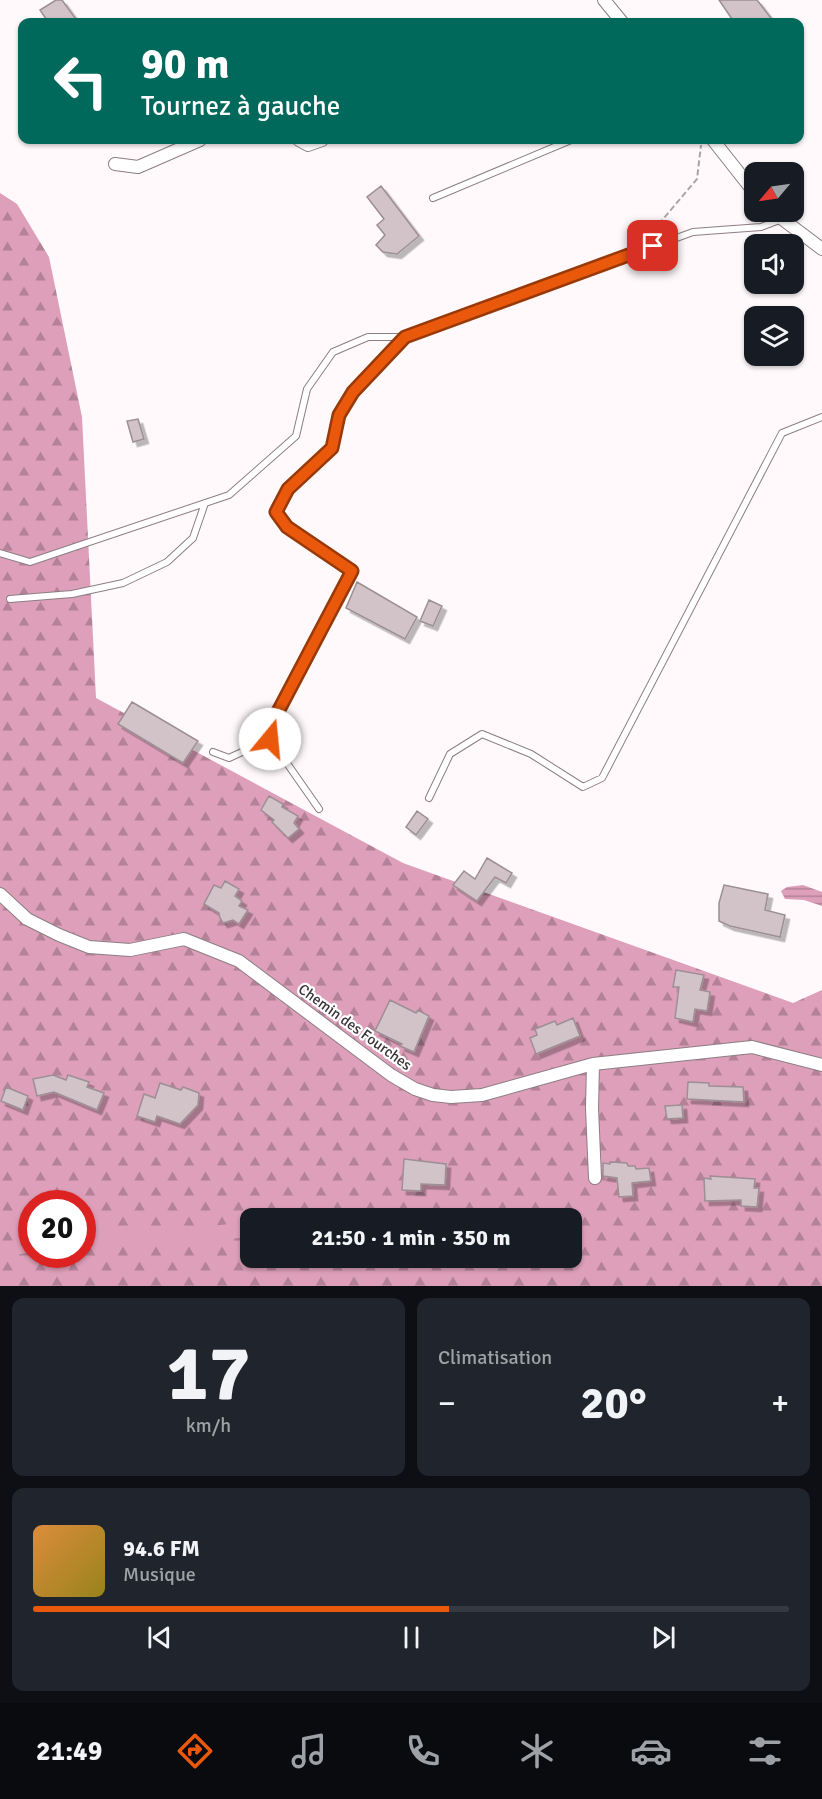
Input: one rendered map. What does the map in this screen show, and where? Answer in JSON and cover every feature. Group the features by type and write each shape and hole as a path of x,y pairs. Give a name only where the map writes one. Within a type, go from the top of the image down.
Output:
{"street":[{"path":"604,0 618,18"},
{"path":"115,164 138,166 190,144"},
{"path":"716,144 744,179"},
{"path":"786,222 822,249"},
{"name":"Chemin des Fourches","path":"0,894 27,919 89,947 130,950 184,939 239,961 391,1075 416,1089 433,1095 451,1097 482,1095 593,1064 752,1047 822,1065"},
{"path":"593,1064 591,1108 595,1178"}],"lane":[{"path":"433,198 561,144"},
{"path":"0,553 30,562 229,495 296,436 307,389 333,352 368,337 405,337 693,232 761,227 768,222"},
{"path":"319,809 270,739 272,723 352,571 287,527 276,512 288,489 332,448 339,415 353,392 405,337"},
{"path":"429,798 450,754 482,734 531,754 583,787 602,778 782,433 822,417"},
{"path":"10,599 72,594 123,583 167,562 193,538 205,503"},
{"path":"213,752 229,758 270,739"}],"path":[{"path":"633,254 697,179 701,144"}],"green space":[{"path":"0,193 17,204 49,257 82,417 96,698 403,863 793,1003 822,990 822,1286 0,1286"}],"water":[{"path":"803,885 822,892 822,906 804,900 785,899 781,891 787,887"}],"building":[{"path":"56,0 62,0 75,18 45,18 40,10"},
{"path":"719,0 757,0 771,18 731,18"},
{"path":"381,186 419,236 397,254 383,252 376,245 385,235 377,225 384,219 367,197"},
{"path":"138,419 144,439 133,442 127,421"},
{"path":"357,582 417,617 405,639 346,608"},
{"path":"429,600 442,606 433,626 420,621"},
{"path":"132,702 198,741 183,763 118,724"},
{"path":"269,796 298,816 294,823 299,829 288,838 272,822 274,820 261,810"},
{"path":"417,811 428,819 416,835 406,827"},
{"path":"487,858 512,873 506,883 495,877 477,901 453,885 464,871 475,879"},
{"path":"225,881 239,889 235,896 242,901 239,906 248,910 239,924 233,920 223,923 219,913 204,904 214,885 221,888"},
{"path":"724,885 768,894 765,910 785,915 780,937 730,926 719,921 719,903"},
{"path":"676,970 704,975 700,990 710,992 707,1011 695,1009 693,1022 675,1018 679,987 673,987"},
{"path":"390,1000 416,1013 418,1010 429,1016 414,1052 375,1031"},
{"path":"573,1018 580,1036 536,1054 530,1038 537,1035 535,1029 555,1021 557,1025"},
{"path":"53,1075 66,1080 68,1075 89,1082 87,1087 104,1093 97,1110 54,1092 37,1096 33,1079"},
{"path":"688,1082 709,1083 709,1086 743,1087 744,1102 687,1099"},
{"path":"160,1083 181,1090 183,1087 199,1093 198,1105 180,1124 157,1116 155,1122 137,1116 144,1094 155,1098"},
{"path":"6,1087 28,1096 23,1110 1,1101"},
{"path":"682,1105 683,1118 667,1119 665,1106"},
{"path":"404,1159 446,1164 445,1185 421,1184 421,1191 402,1190"},
{"path":"610,1162 627,1163 628,1166 635,1166 636,1169 649,1168 651,1181 632,1183 633,1196 619,1197 617,1178 603,1176 603,1163 610,1164"},
{"path":"710,1176 755,1179 754,1188 759,1188 757,1207 741,1206 741,1200 705,1201 704,1178 711,1179"}],"waterway":[{"path":"96,1238 184,1237 240,1230"},
{"path":"0,1251 18,1247"}],"route":[{"path":"270,739 272,723 352,571 287,527 276,512 288,489 332,448 339,415 353,392 405,337 653,246"}]}
